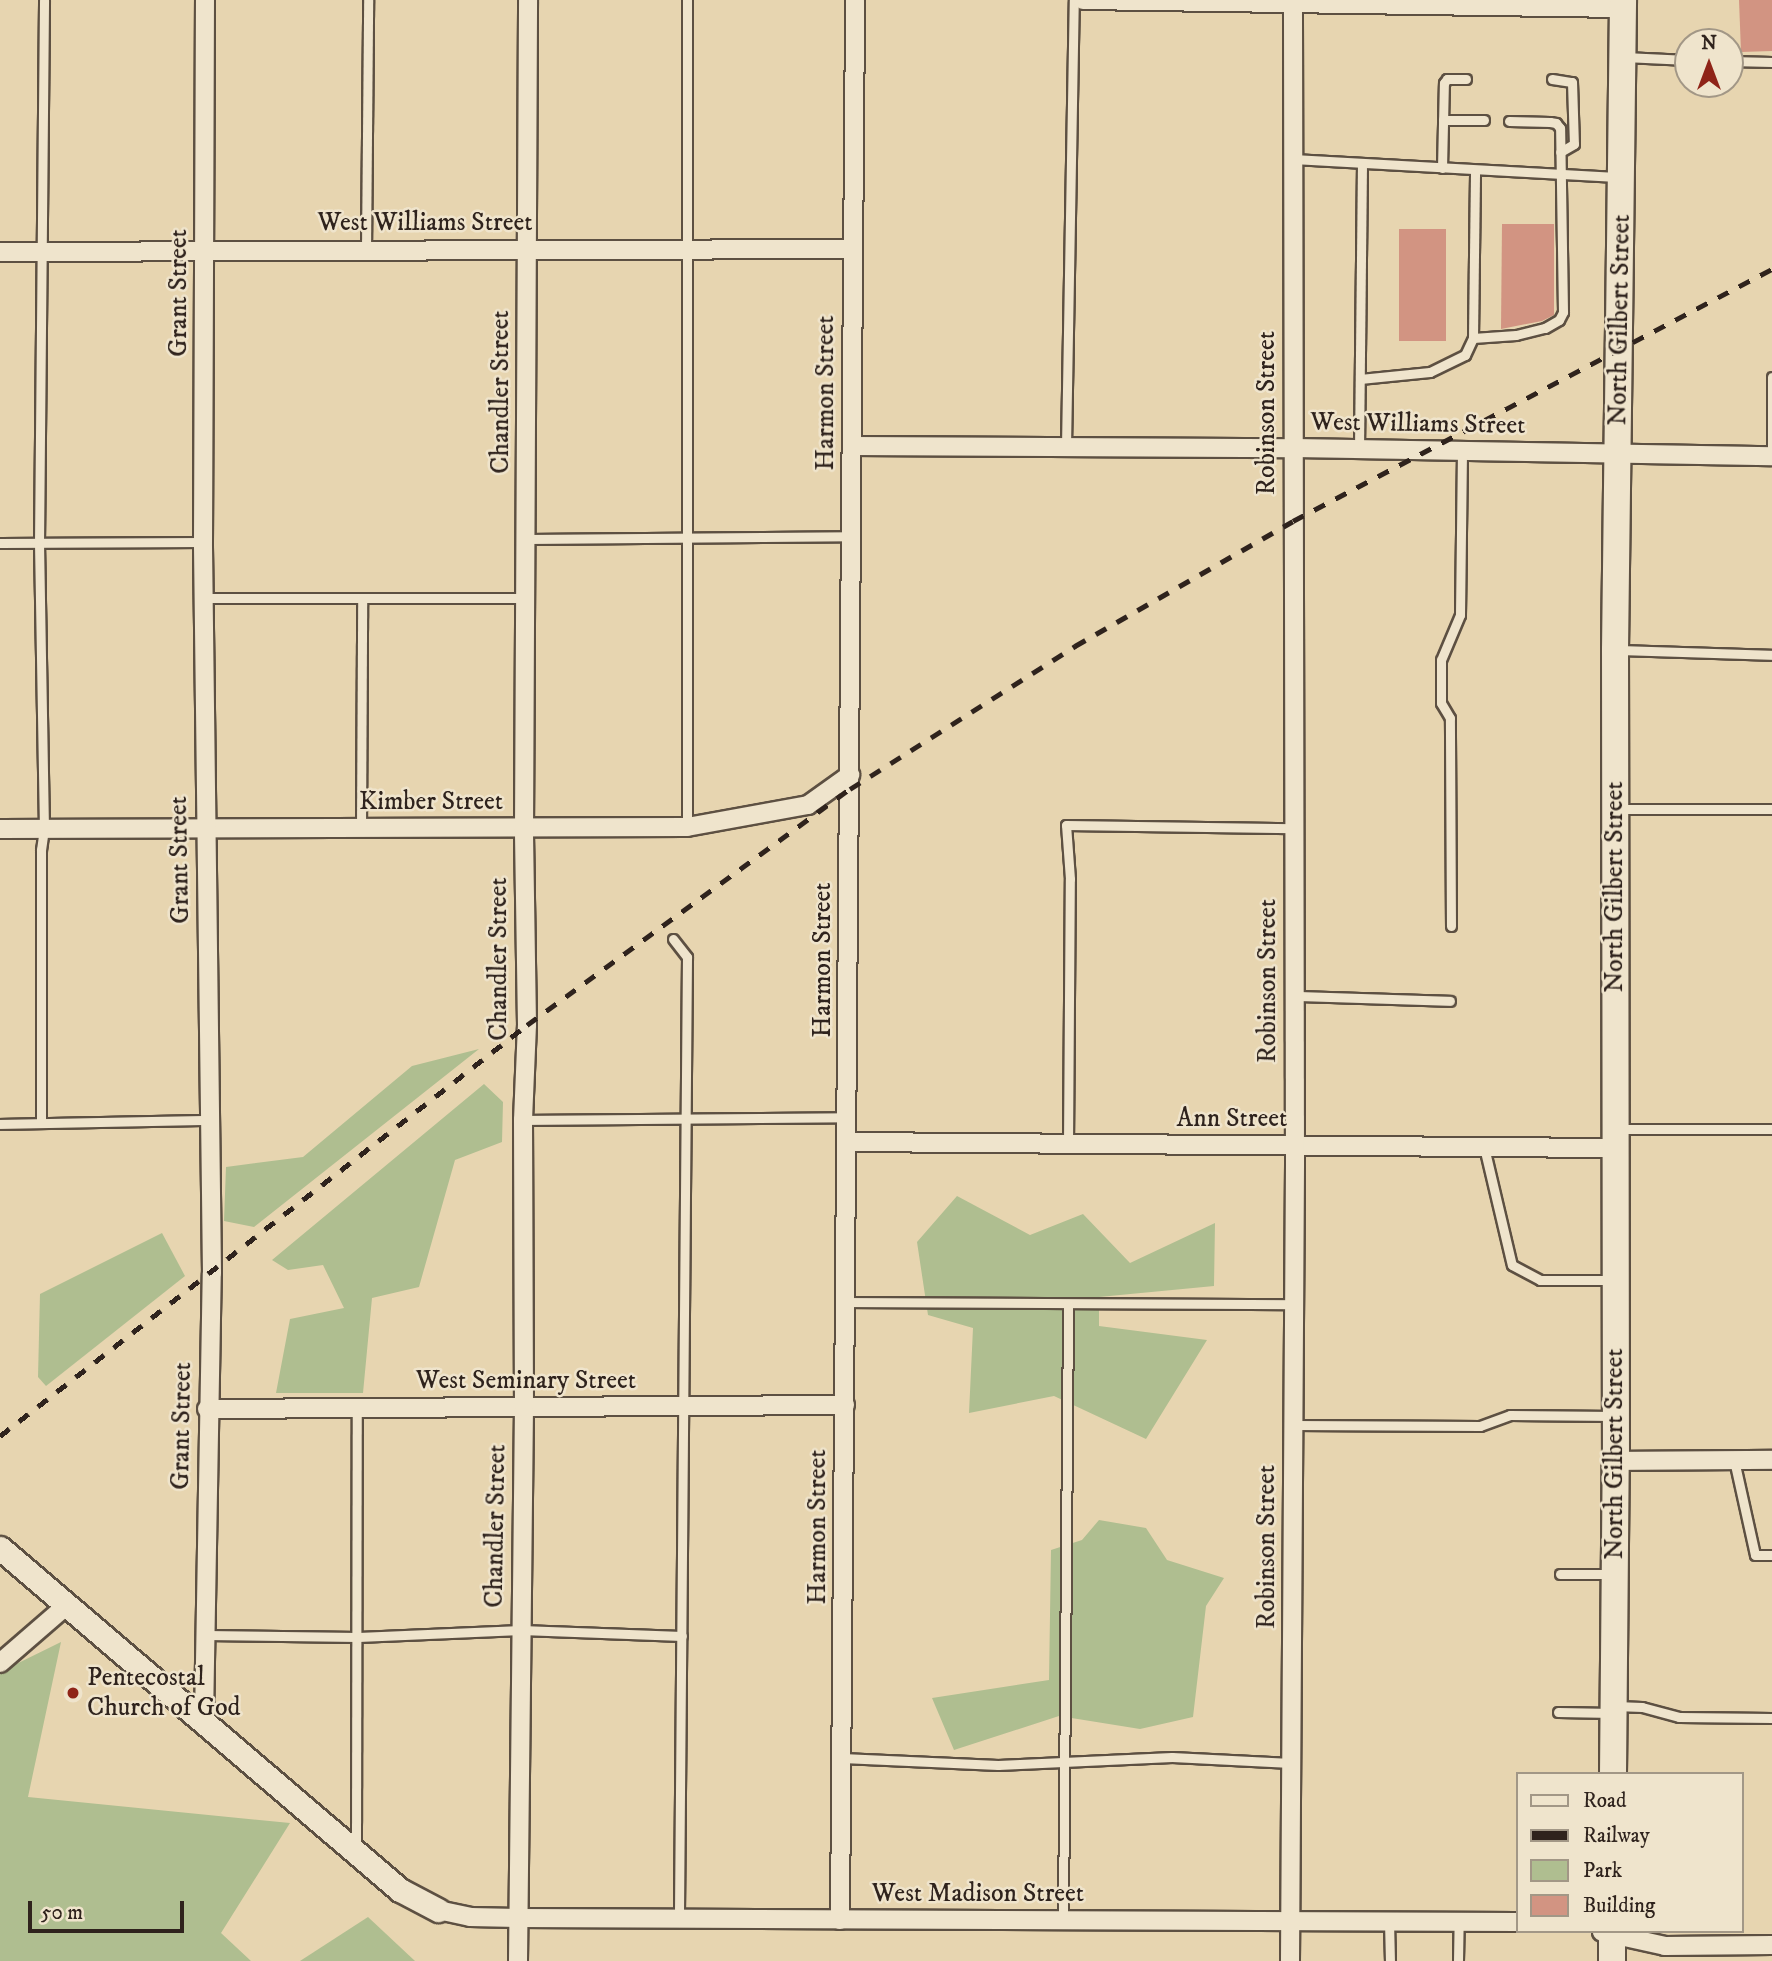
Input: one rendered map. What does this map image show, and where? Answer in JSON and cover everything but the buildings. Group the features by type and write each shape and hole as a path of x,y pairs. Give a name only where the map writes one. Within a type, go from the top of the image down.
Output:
{"main road":[{"name":"North Gilbert Street","path":"1613,1772 1616,1461 1615,650 1623,4"},
{"path":"1608,1933 1612,1961"}],"street":[{"name":"Grant Street","path":"204,1719 207,1409 212,1273 203,541 205,0"},
{"name":"Chandler Street","path":"518,1961 524,1407 523,1120 527,1025 524,829 528,0"},
{"name":"Harmon Street","path":"840,1920 855,0"},
{"path":"1083,0 1623,4"},
{"name":"Robinson Street","path":"1290,1961 1295,1304 1293,2"},
{"name":"West Williams Street","path":"0,252 206,249 851,249"},
{"name":"West Williams Street","path":"853,446 1294,448 1772,456"},
{"name":"Kimber Street","path":"0,829 687,827 808,805 850,775"},
{"name":"Ann Street","path":"848,1142 1485,1147 1615,1138"},
{"name":"West Seminary Street","path":"207,1409 845,1405"},
{"path":"1616,1461 1772,1460"},
{"path":"0,1548 204,1719 400,1890 438,1910"},
{"path":"0,1663 67,1605"},
{"name":"West Madison Street","path":"438,1910 470,1917 518,1918 1516,1922"},
{"path":"1612,1933 1665,1946 1772,1945"}],"lane":[{"path":"41,1123 44,829 39,544 44,0"},
{"path":"366,250 368,0"},
{"path":"687,0 687,827"},
{"path":"1066,447 1074,0"},
{"path":"1622,57 1674,59"},
{"path":"1744,61 1772,62"},
{"path":"1442,168 1444,83 1447,79 1466,79"},
{"path":"1552,79 1572,82 1574,144 1560,152"},
{"path":"1443,120 1484,120"},
{"path":"1473,338 1516,335 1545,328 1559,320 1563,312 1560,128 1556,122 1509,121"},
{"path":"1293,159 1622,177"},
{"path":"1359,450 1362,163"},
{"path":"1360,379 1430,372 1465,355 1473,338 1475,170"},
{"path":"1772,377 1772,456"},
{"path":"1451,926 1450,718 1441,703 1441,660 1460,615 1462,452"},
{"path":"527,540 851,536"},
{"path":"0,544 203,541"},
{"path":"204,598 526,598"},
{"path":"361,829 362,599"},
{"path":"1615,650 1772,655"},
{"path":"1615,809 1772,809"},
{"path":"1068,1144 1070,879 1066,825 1294,828"},
{"path":"673,939 687,957 688,1119 679,1918"},
{"path":"1295,996 1450,1001"},
{"path":"523,1120 848,1117"},
{"path":"0,1124 211,1121"},
{"path":"1615,1138 1772,1129"},
{"path":"1485,1147 1512,1265 1540,1280 1616,1280"},
{"path":"846,1301 1068,1305 1295,1304"},
{"path":"1063,1920 1068,1305"},
{"path":"356,1853 357,1408"},
{"path":"1294,1425 1480,1426 1510,1415 1616,1416"},
{"path":"1734,1461 1755,1555 1772,1555"},
{"path":"1560,1574 1615,1574"},
{"path":"205,1635 358,1637 521,1630 682,1636"},
{"path":"1558,1712 1642,1707 1679,1717 1772,1718"},
{"path":"842,1758 998,1765 1172,1757 1291,1763"},
{"path":"1390,1921 1390,1961"},
{"path":"1458,1922 1458,1961"}],"green space":[{"path":"479,1049 254,1227 224,1221 226,1167 303,1157 412,1066"},
{"path":"484,1084 503,1102 502,1142 455,1160 419,1287 372,1298 363,1393 276,1393 290,1319 344,1308 323,1265 288,1270 272,1260"},
{"path":"957,1196 1030,1235 1083,1214 1130,1263 1215,1223 1214,1286 1099,1297 1099,1326 1207,1340 1146,1439 1054,1396 969,1413 973,1328 928,1315 917,1242"},
{"path":"162,1233 185,1276 46,1386 38,1377 40,1294"},
{"path":"1099,1520 1146,1528 1167,1560 1224,1578 1206,1606 1193,1717 1140,1729 1059,1716 954,1750 932,1698 1049,1680 1051,1550 1082,1540"},
{"path":"61,1642 28,1797 290,1823 221,1933 251,1961 0,1961 0,1672"},
{"path":"368,1917 415,1961 300,1961"}],"railway":[{"path":"0,1436 527,1025 850,789 1075,646 1293,521 1772,269"}],"place":[{"name":"Pentecostal Church of God","path":"73,1693"}]}
